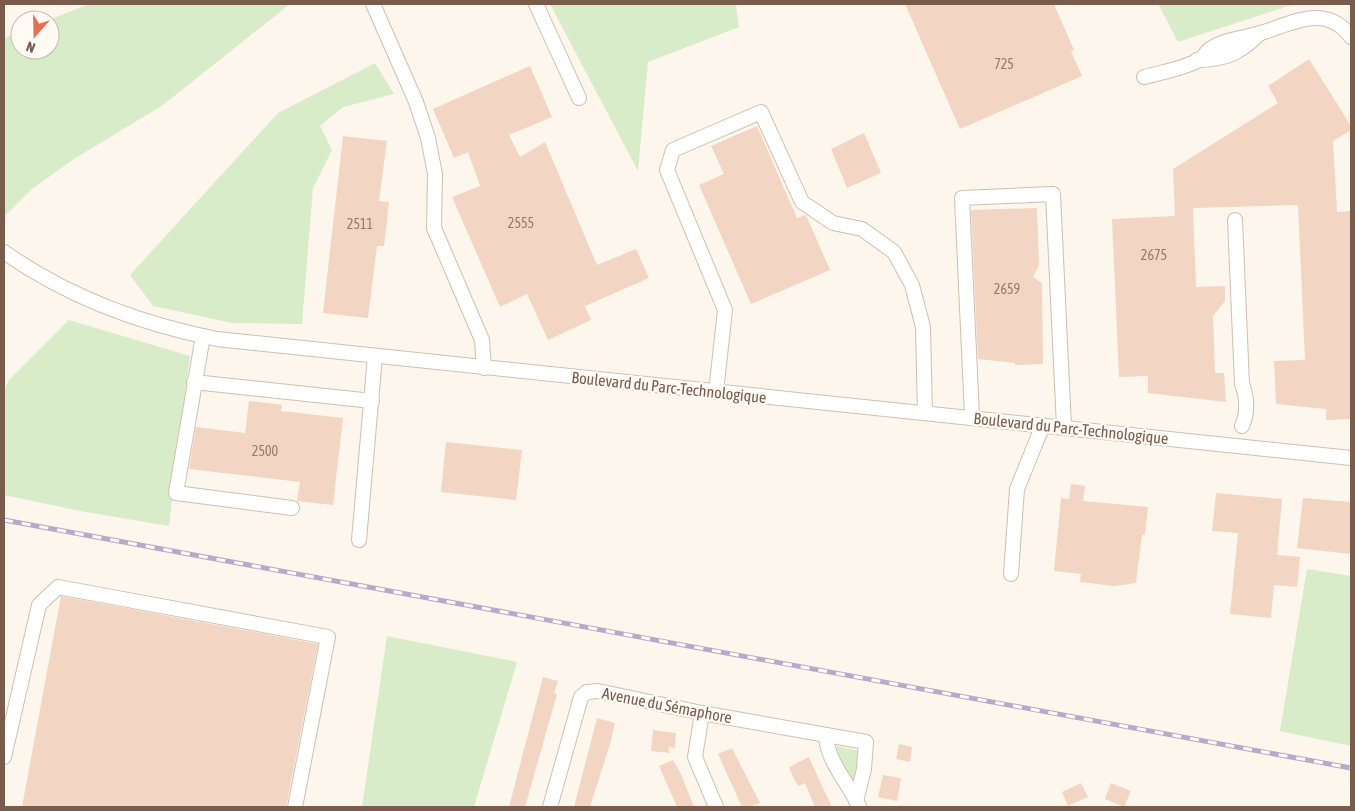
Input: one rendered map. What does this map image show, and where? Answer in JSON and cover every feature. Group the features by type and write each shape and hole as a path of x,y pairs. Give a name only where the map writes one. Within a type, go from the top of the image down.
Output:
{"street":[{"path":"373,4 424,124 434,162 434,228 482,340 484,368"},
{"path":"536,4 580,98"},
{"path":"1144,77 1197,60 1217,60 1243,49 1260,33 1305,17 1331,20 1345,28 1351,37"},
{"path":"716,392 725,310 667,170 673,150 761,112 802,202 833,223 862,229 894,252 912,285 923,326 925,413"},
{"path":"972,418 962,198 1053,194 1064,427"},
{"path":"1235,220 1242,384 1237,390 1236,396 1237,415 1242,426 1244,447"},
{"name":"Boulevard du Parc-Technologique","path":"4,252 72,291 114,310 151,324 203,336 484,368 1351,458"},
{"path":"203,336 176,493 292,508"},
{"path":"359,540 375,356"},
{"path":"194,382 372,401"},
{"path":"1011,574 1017,489 1043,425"},
{"path":"4,758 9,707 39,604 58,587 328,637 295,807"},
{"name":"Avenue du Sémaphore","path":"550,807 581,697 587,692 598,691 702,713 866,742 858,804"},
{"path":"702,713 695,757 716,807"},
{"path":"826,735 826,742 841,778 858,804"}],"green space":[{"path":"89,4 290,4 163,105 74,159 32,189 4,217 4,38 10,35 10,60 60,60 60,16"},
{"path":"550,4 736,4 739,27 648,62 638,171"},
{"path":"1158,4 1310,4 1288,6 1178,42"},
{"path":"375,63 394,94 343,107 320,126 332,150 313,188 302,324 232,323 153,306 130,275 278,113"},
{"path":"69,320 190,356 169,526 80,511 4,495 4,391 9,380"},
{"path":"1307,569 1351,576 1351,746 1280,731"},
{"path":"387,636 517,662 474,807 362,807"},
{"path":"837,746 860,751 853,784 836,749"}],"building":[{"path":"905,4 1054,4 1074,50 1071,51 1082,76 960,129"},
{"path":"1309,59 1351,126 1351,130 1333,141 1337,212 1351,211 1351,419 1326,420 1326,409 1276,404 1274,361 1305,360 1298,205 1193,208 1196,287 1225,286 1225,301 1213,316 1215,373 1224,373 1226,402 1148,393 1148,376 1119,377 1112,219 1175,216 1173,169 1278,103 1268,86"},
{"path":"530,66 552,117 509,135 520,157 545,142 597,265 636,249 649,278 585,306 591,320 548,340 527,294 500,307 452,197 480,186 468,152 454,158 433,109"},
{"path":"757,126 797,218 806,215 830,270 751,304 699,185 724,174 711,146"},
{"path":"864,133 881,173 847,188 831,149"},
{"path":"343,136 387,141 379,201 389,202 384,246 377,246 368,318 323,313"},
{"path":"1037,208 1039,265 1033,277 1042,283 1043,364 1015,365 1015,363 978,359 971,210"},
{"path":"249,401 282,405 281,411 343,418 333,505 297,501 300,482 189,469 196,427 245,433"},
{"path":"446,442 522,450 516,500 441,492"},
{"path":"1071,484 1085,486 1083,501 1148,507 1145,535 1142,535 1136,583 1114,586 1080,582 1081,574 1054,571 1061,498 1069,499"},
{"path":"1216,493 1282,499 1277,555 1300,557 1297,587 1274,585 1271,618 1230,614 1238,533 1212,531"},
{"path":"1303,498 1351,502 1351,554 1297,548"},
{"path":"61,596 318,644 286,807 22,807"},
{"path":"543,677 558,681 554,693 557,694 525,807 509,807"},
{"path":"597,718 615,723 610,744 590,807 574,807"},
{"path":"653,730 676,733 675,748 668,747 670,753 651,751"},
{"path":"899,744 912,747 910,762 896,759"},
{"path":"732,748 760,803 749,807 742,807 718,754"},
{"path":"809,757 832,807 815,807 805,783 799,786 795,781 789,767"},
{"path":"673,760 694,807 677,807 659,766"},
{"path":"883,775 901,778 897,801 878,797"},
{"path":"1081,783 1088,797 1068,806 1062,792"},
{"path":"1111,783 1131,791 1124,807 1105,799"}],"railway":[{"path":"4,520 1351,768"}]}
